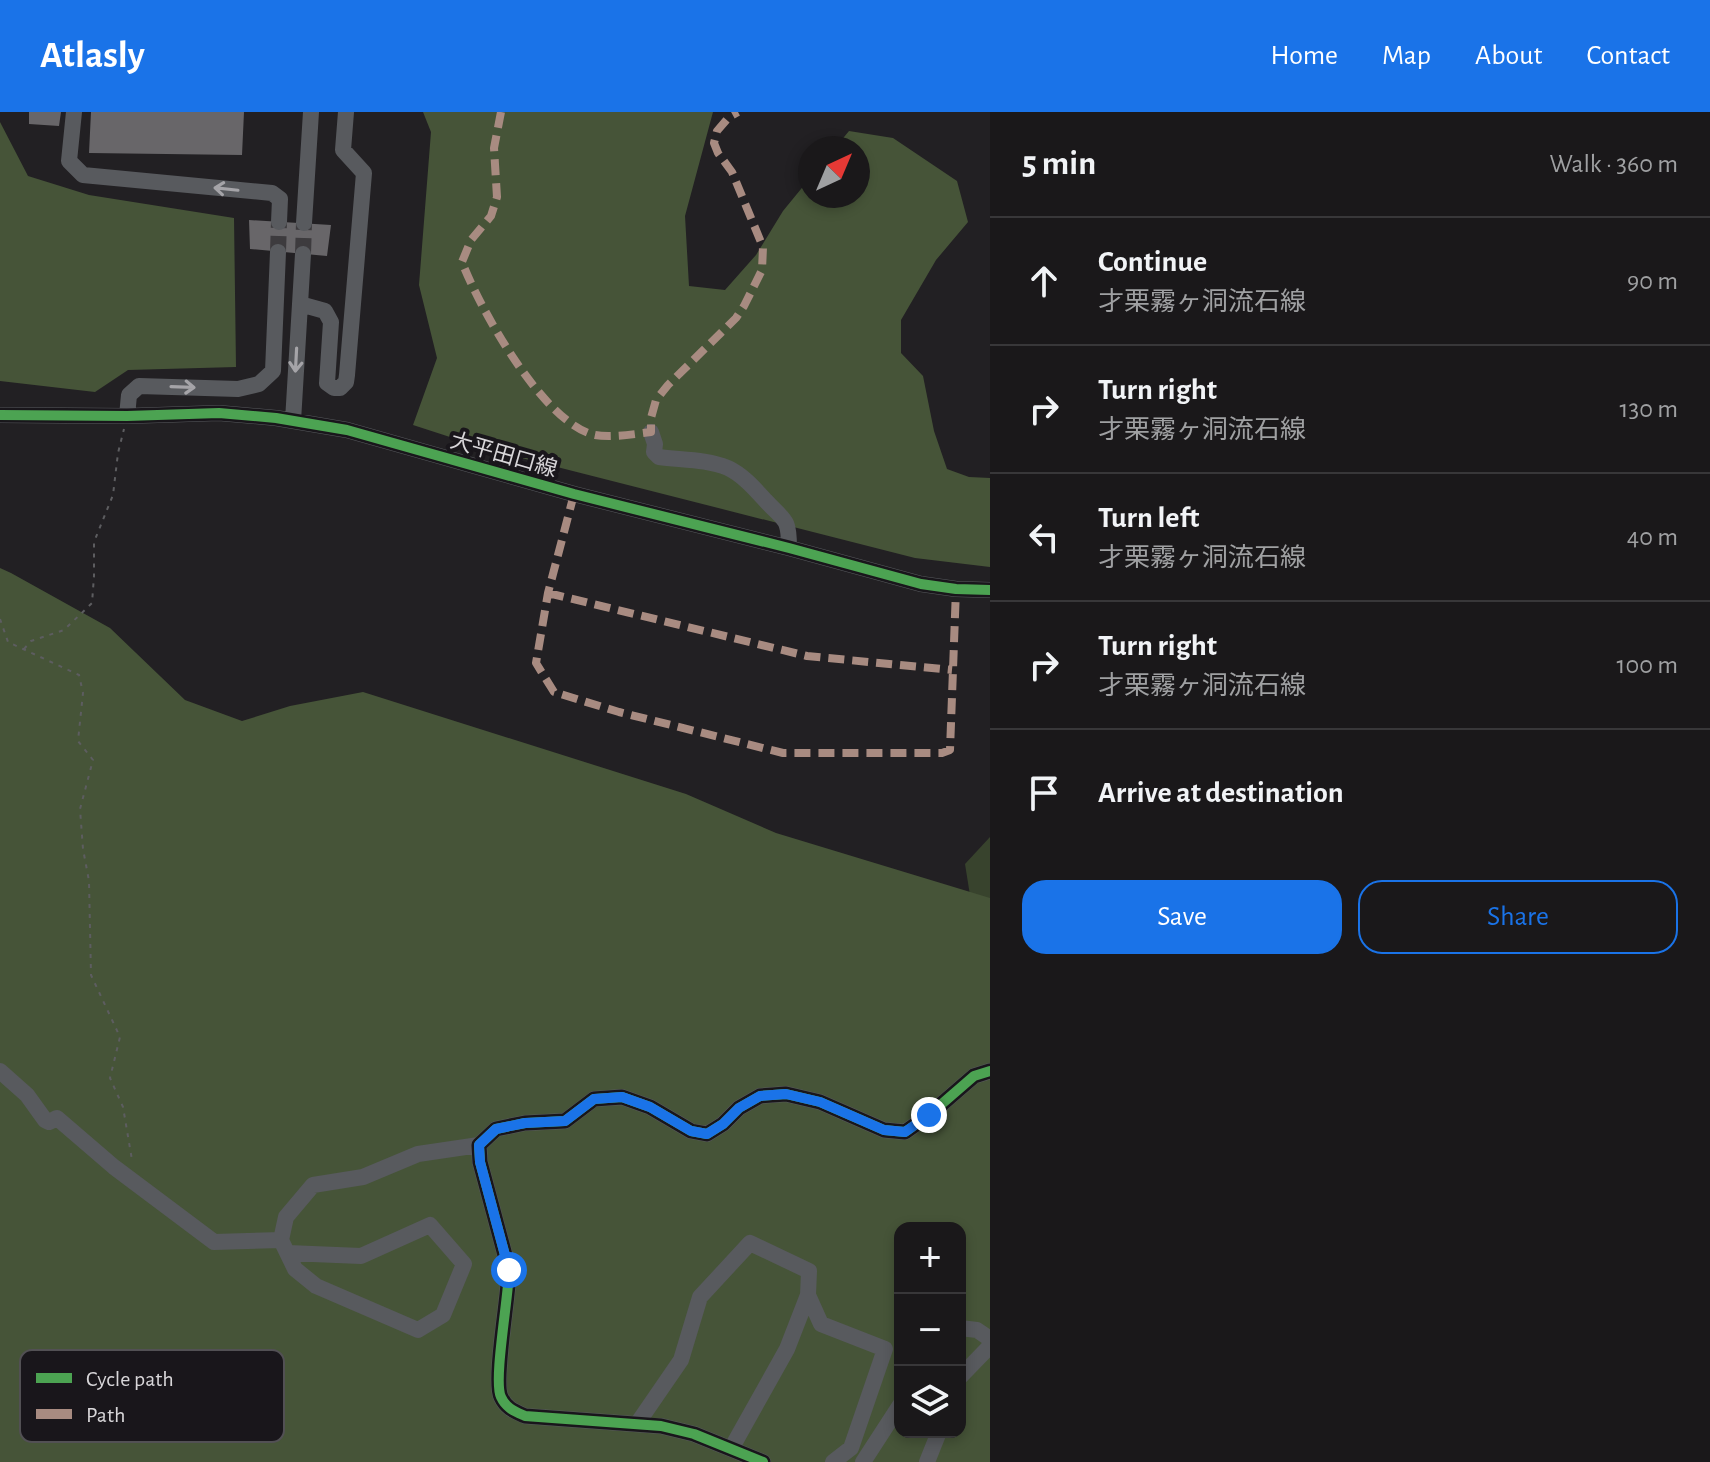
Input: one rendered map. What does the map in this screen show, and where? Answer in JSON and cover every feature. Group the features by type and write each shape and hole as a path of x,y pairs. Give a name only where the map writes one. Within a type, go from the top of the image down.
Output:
{"street":[{"path":"74,112 69,161 83,175 272,193 280,199 279,222"},
{"path":"304,223 311,112"},
{"path":"300,304 325,311 331,322 326,376 327,383 340,388 346,382 347,375 364,173 343,150 346,112"},
{"path":"127,416 129,395 139,386 238,389 259,384 273,371 278,252"},
{"path":"293,421 303,254"},
{"name":"大平田口線","path":"0,415 219,413 347,430 574,494 921,584 990,590"},
{"path":"651,432 654,452 659,457 706,462 741,476 785,519 789,530 789,548"},
{"path":"0,1071 27,1095 45,1120 49,1122 57,1118 214,1242 284,1246 361,1256 430,1225 464,1264 443,1315 418,1330 316,1286 295,1269 284,1246 286,1217 313,1185 363,1177 418,1154 479,1145 496,1129 525,1123 565,1121 594,1099 622,1097 650,1107 691,1131 707,1134 739,1108 760,1096 786,1094 820,1102 884,1130 905,1132 974,1076 990,1071"},
{"path":"479,1145 480,1162 509,1270 498,1378 499,1394 508,1408 525,1416 661,1426 694,1434 763,1462"},
{"path":"637,1424 681,1360 700,1297 750,1243 809,1271 808,1295 787,1349 731,1449"},
{"path":"808,1295 821,1324 885,1349 851,1448 833,1462"},
{"path":"966,1329 977,1330 990,1339"},
{"path":"966,1371 990,1346"},
{"path":"863,1462 894,1414"},
{"path":"927,1462 937,1438"}],"path":[{"path":"24,649 31,641 64,630 92,603 94,542 113,495 118,453 127,416"},
{"path":"0,619 8,642 79,675 83,693 78,741 93,760 80,809 89,881 91,975 120,1037 110,1078 123,1107 132,1157 128,1177"}],"green space":[{"path":"423,112 713,112 685,216 689,286 725,290 756,255 798,193 798,208 870,208 870,136 845,136 849,131 893,138 957,181 968,222 936,260 901,320 901,353 923,376 934,431 947,469 969,477 990,478 990,567 915,558 490,450 413,425 437,358 419,285 431,132"},
{"path":"0,122 28,176 89,195 234,218 236,367 128,370 95,392 0,381"},
{"path":"0,568 110,628 185,700 242,721 290,706 363,692 686,794 776,833 990,898 990,1462 0,1462"},
{"path":"990,837 990,966 981,964 965,864"}],"building":[{"path":"29,112 61,112 59,126 29,124"},
{"path":"91,112 244,112 242,155 89,153"},
{"path":"249,220 331,225 327,256 250,249"}],"tunnel":[{"path":"278,252 279,222"},
{"path":"303,254 304,223"}],"marked path":[{"path":"501,112 494,148 497,197 491,216 471,240 462,262 483,307 535,388 575,426 595,435 608,436 651,432 656,400 736,318 762,270 763,247 732,172 714,143 717,131 738,112"},
{"path":"574,494 548,593 536,663 554,692 619,712 783,753 942,753 950,750 956,589"},
{"path":"548,593 807,656 952,670"}],"cycle path":[{"path":"0,415 219,413 276,418 347,430 574,494 921,584 990,590"},
{"path":"763,1462 694,1434 661,1426 525,1416 505,1404 499,1388 499,1374 509,1270 480,1162 479,1145 496,1129 525,1123 565,1121 594,1099 622,1097 650,1107 691,1131 707,1134 739,1108 760,1096 786,1094 820,1102 884,1130 905,1132 974,1076 990,1071"}],"route":[{"path":"509,1270 480,1162 479,1145 496,1129 525,1123 565,1121 594,1099 622,1097 650,1107 691,1131 707,1134 739,1108 760,1096 786,1094 820,1102 884,1130 905,1132 929,1115"}]}
